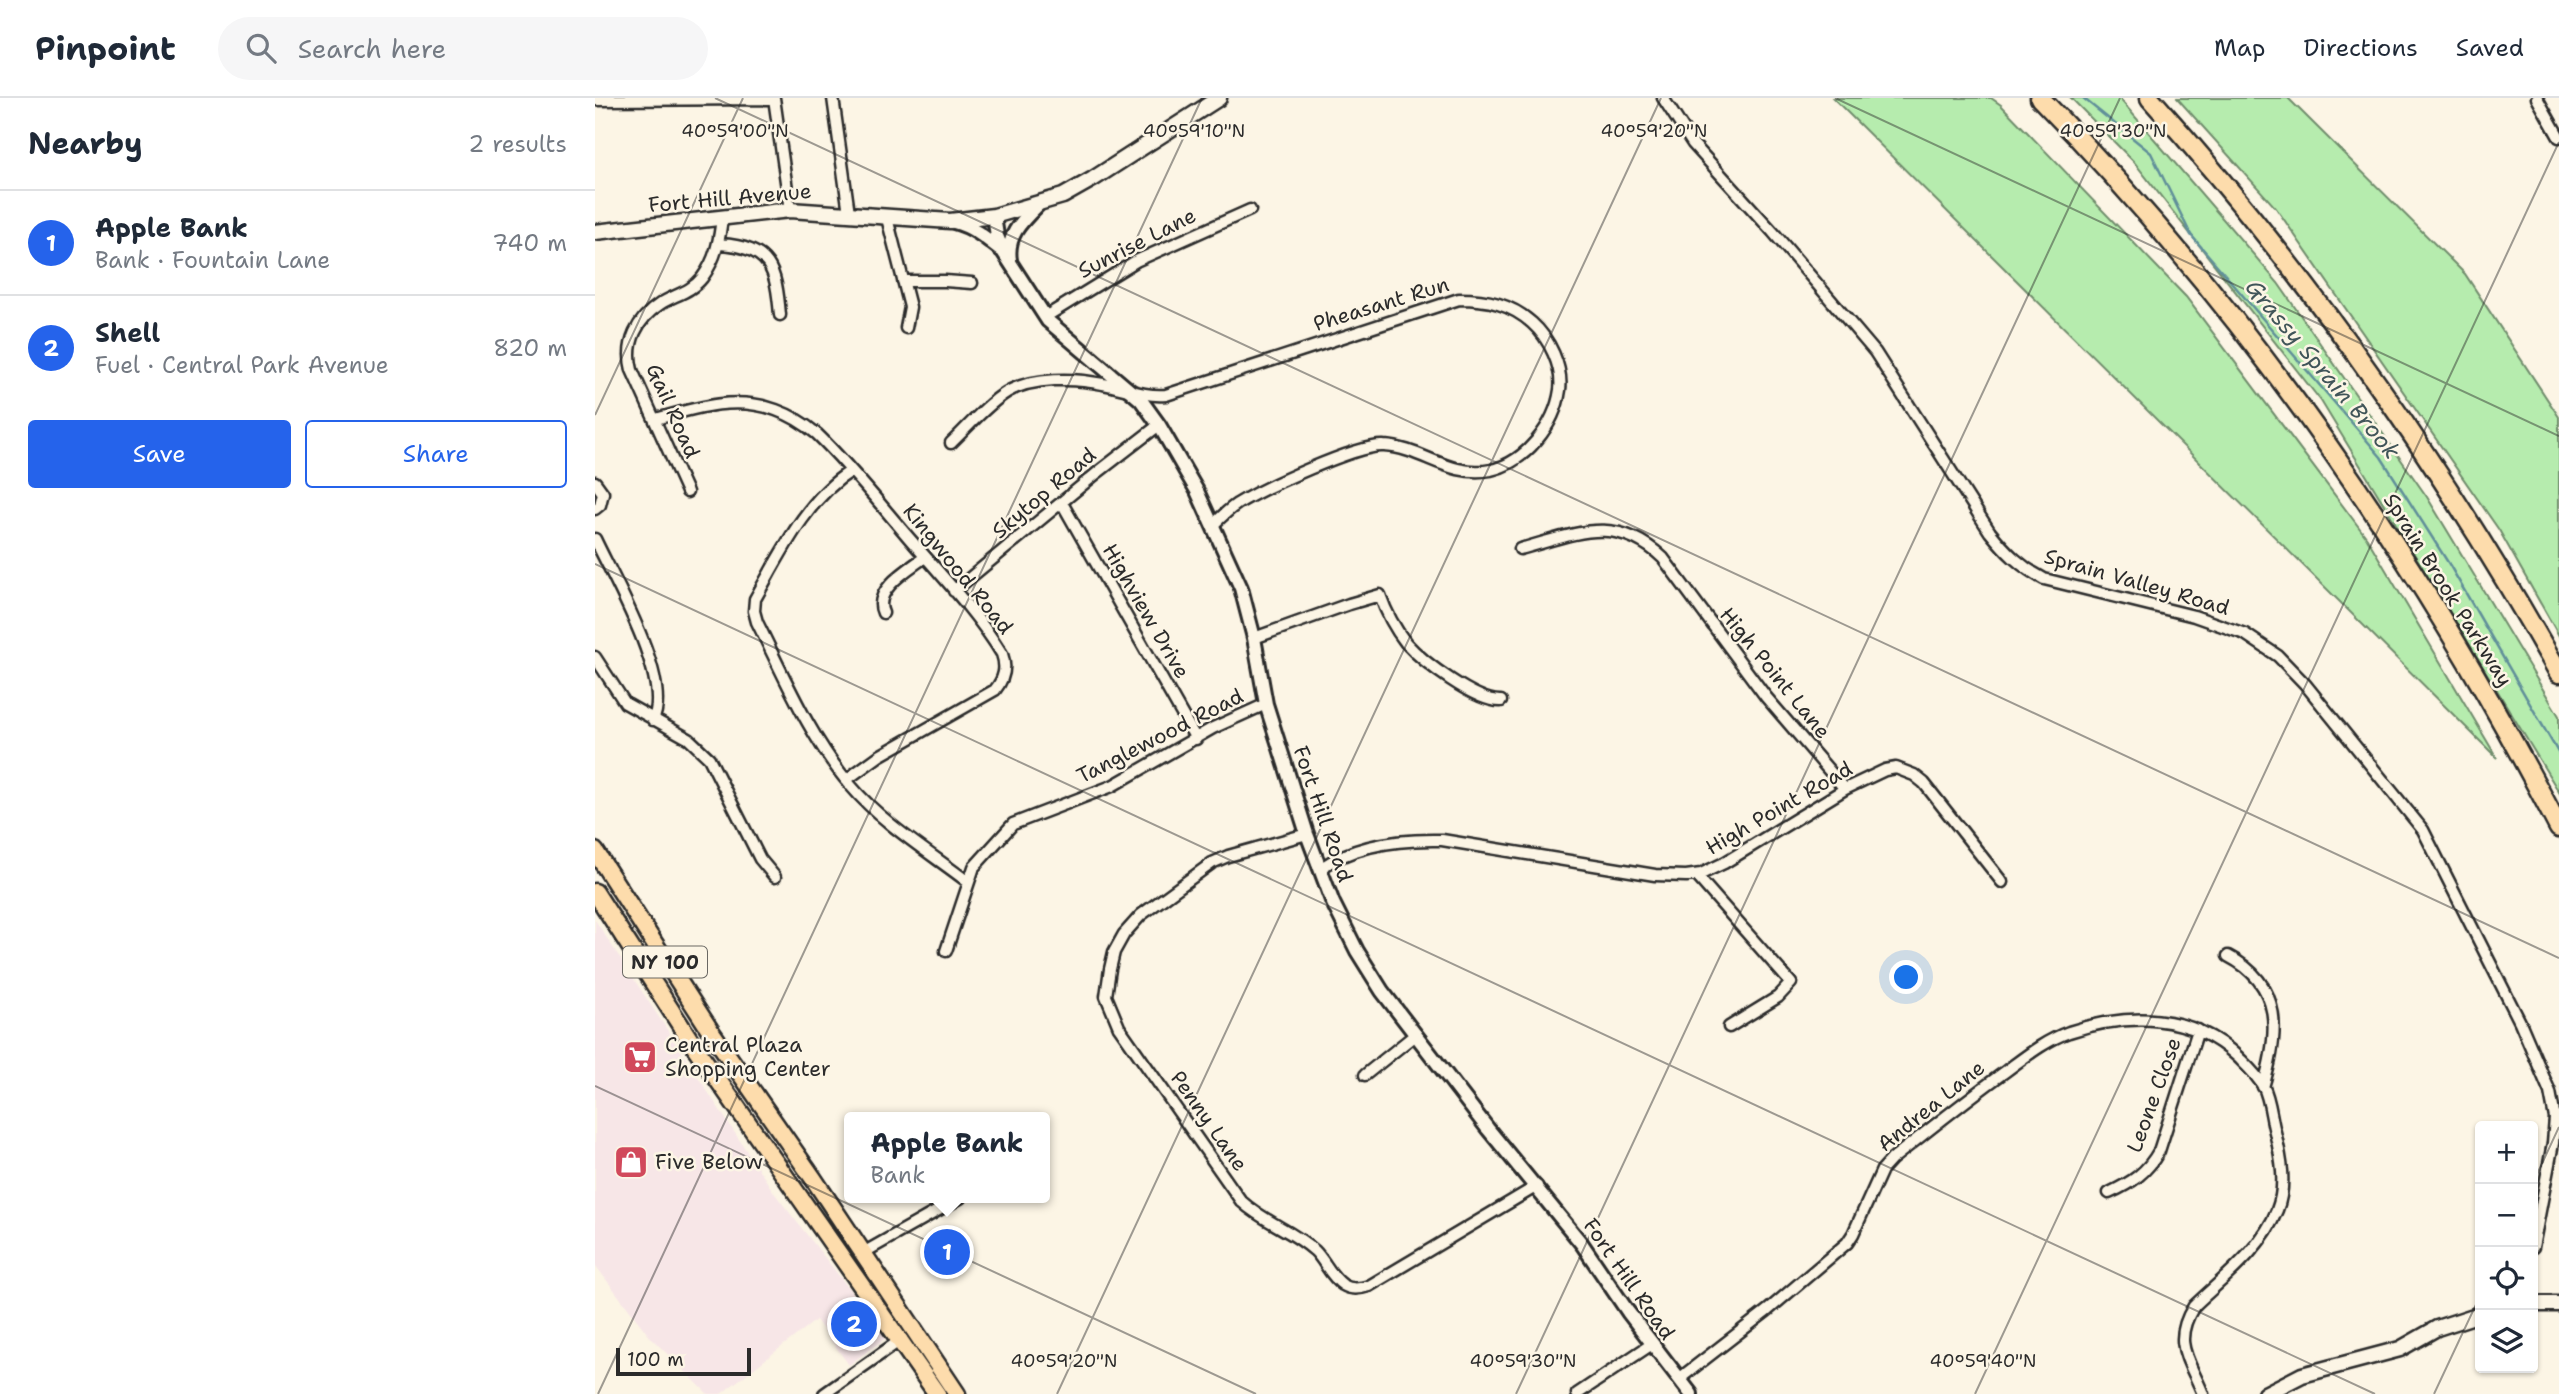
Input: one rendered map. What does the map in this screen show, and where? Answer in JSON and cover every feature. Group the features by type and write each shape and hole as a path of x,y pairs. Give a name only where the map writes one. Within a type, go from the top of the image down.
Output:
{"highway":[{"name":"Sprain Brook Parkway","path":"2040,98 2119,181 2176,247 2252,342 2311,422 2386,530 2456,642 2559,828"},
{"path":"2150,98 2276,248 2374,380 2483,544 2559,673"}],"main road":[{"name":"Fort Hill Avenue","path":"595,232 790,210 950,221 994,216 1063,196 1093,180 1219,98"},
{"name":"NY 100","path":"595,851 717,1041 863,1253 937,1394"},
{"name":"NY 100","path":"595,892 700,1054 908,1336 957,1394"},
{"path":"2538,1304 2559,1304"},
{"path":"2265,1394 2302,1375 2400,1349 2437,1328 2475,1316"}],"street":[{"path":"833,98 849,213"},
{"name":"Sprain Valley Road","path":"1663,98 1693,144 1773,232 1875,352 1990,532 2024,569 2044,579 2194,616 2245,634 2278,656 2305,684 2407,808 2423,830 2478,935 2525,1032 2550,1092 2555,1118 2553,1143 2538,1221"},
{"path":"2537,98 2559,137"},
{"path":"595,100 774,99 790,210"},
{"path":"950,221 966,225 980,233 1007,257 1013,234 1039,204"},
{"name":"Sunrise Lane","path":"1045,317 1136,261 1250,210"},
{"name":"Gail Road","path":"687,492 632,370 629,357 634,332 648,313 694,286 703,276 720,244 722,216"},
{"name":"Fort Hill Road","path":"994,216 997,236 1007,257 1045,317 1067,339 1133,392 1159,425 1197,491 1241,588 1255,638 1266,704 1307,834 1333,903 1357,951 1382,991 1488,1129 1582,1244 1652,1344 1691,1394"},
{"path":"887,218 910,307 905,328"},
{"path":"720,244 740,245 758,252 773,270 780,315"},
{"path":"903,281 972,283"},
{"name":"Pheasant Run","path":"951,443 991,404 1020,387 1084,381 1154,396 1166,395 1459,299 1490,301 1509,307 1539,329 1552,351 1559,371 1560,389 1555,407 1532,447 1506,465 1492,470 1460,471 1394,447 1382,445 1356,450 1240,502 1213,525"},
{"name":"Kingwood Road","path":"656,419 712,404 734,402 775,409 792,417 816,434 851,471 954,592 1002,654 1005,663 1001,684 984,697 908,738 846,780"},
{"name":"Skytop Road","path":"954,592 1159,425"},
{"path":"851,471 835,481 809,511 755,599 757,622 798,706 820,744 846,780 871,806 968,882"},
{"path":"595,482 603,493 600,505 595,509"},
{"name":"Highview Drive","path":"1062,503 1196,739"},
{"name":"High Point Lane","path":"1520,549 1584,532 1608,530 1625,532 1649,545 1663,558 1766,697 1845,789"},
{"path":"595,539 651,660 658,709 653,720"},
{"path":"883,613 880,608 882,596 903,573 925,557"},
{"path":"1255,638 1380,595 1397,630 1421,656 1469,692 1482,699 1501,701"},
{"path":"595,657 625,703 689,739 709,758 760,859 775,877"},
{"name":"Tanglewood Road","path":"946,951 974,867 1013,824 1112,786 1213,728 1266,704"},
{"name":"High Point Road","path":"1321,868 1349,854 1408,839 1442,840 1655,875 1696,875 1724,863 1845,789 1885,770 1896,768 1914,775 1935,795 2002,882"},
{"name":"Penny Lane","path":"1307,834 1212,863 1141,915 1124,934 1114,952 1110,969 1106,996 1119,1027 1241,1201 1257,1216 1299,1238 1317,1252 1334,1277 1344,1285 1362,1289 1369,1286 1537,1186"},
{"path":"1696,875 1791,983 1778,997 1729,1027"},
{"path":"595,892 614,881"},
{"path":"2203,1394 2183,1353 2183,1330 2187,1318 2194,1306 2262,1237 2278,1209 2282,1190 2280,1153 2263,1087 2273,1054 2272,1011 2262,984 2254,973 2228,956"},
{"name":"Andrea Lane","path":"1679,1379 1768,1310 1847,1243 1882,1170 1892,1159 1969,1097 2036,1049 2066,1033 2129,1019 2169,1021 2198,1030 2233,1052 2263,1087"},
{"name":"Leone Close","path":"2109,1193 2141,1176 2152,1164 2163,1140 2198,1030"},
{"path":"1365,1075 1416,1034"},
{"path":"700,1054 717,1041"},
{"path":"863,1253 951,1203"},
{"path":"824,1394 908,1336"},
{"path":"1577,1394 1652,1344"}],"shaded area":[{"name":"Central Plaza Shopping Center","path":"595,920 775,1194 887,1337 849,1365 816,1320 721,1394 708,1394 650,1337 595,1265"}],"green space":[{"path":"1833,98 1991,98 2001,105 2186,297 2367,538 2497,758"},
{"path":"2071,98 2119,98 2278,283 2427,497 2559,716 2559,792 2321,401 2134,162"},
{"path":"2177,98 2288,98 2465,274 2559,417 2559,636 2499,530 2276,208"}],"waterway":[{"name":"Grassy Sprain Brook","path":"2083,98 2151,153 2191,235 2381,457 2449,564 2559,754"}],"place":[{"name":"Central Plaza Shopping Center","path":"640,1057"},
{"name":"Five Below","path":"631,1162"},
{"name":"Apple Bank","path":"947,1252"},
{"name":"Shell","path":"854,1324"}]}
